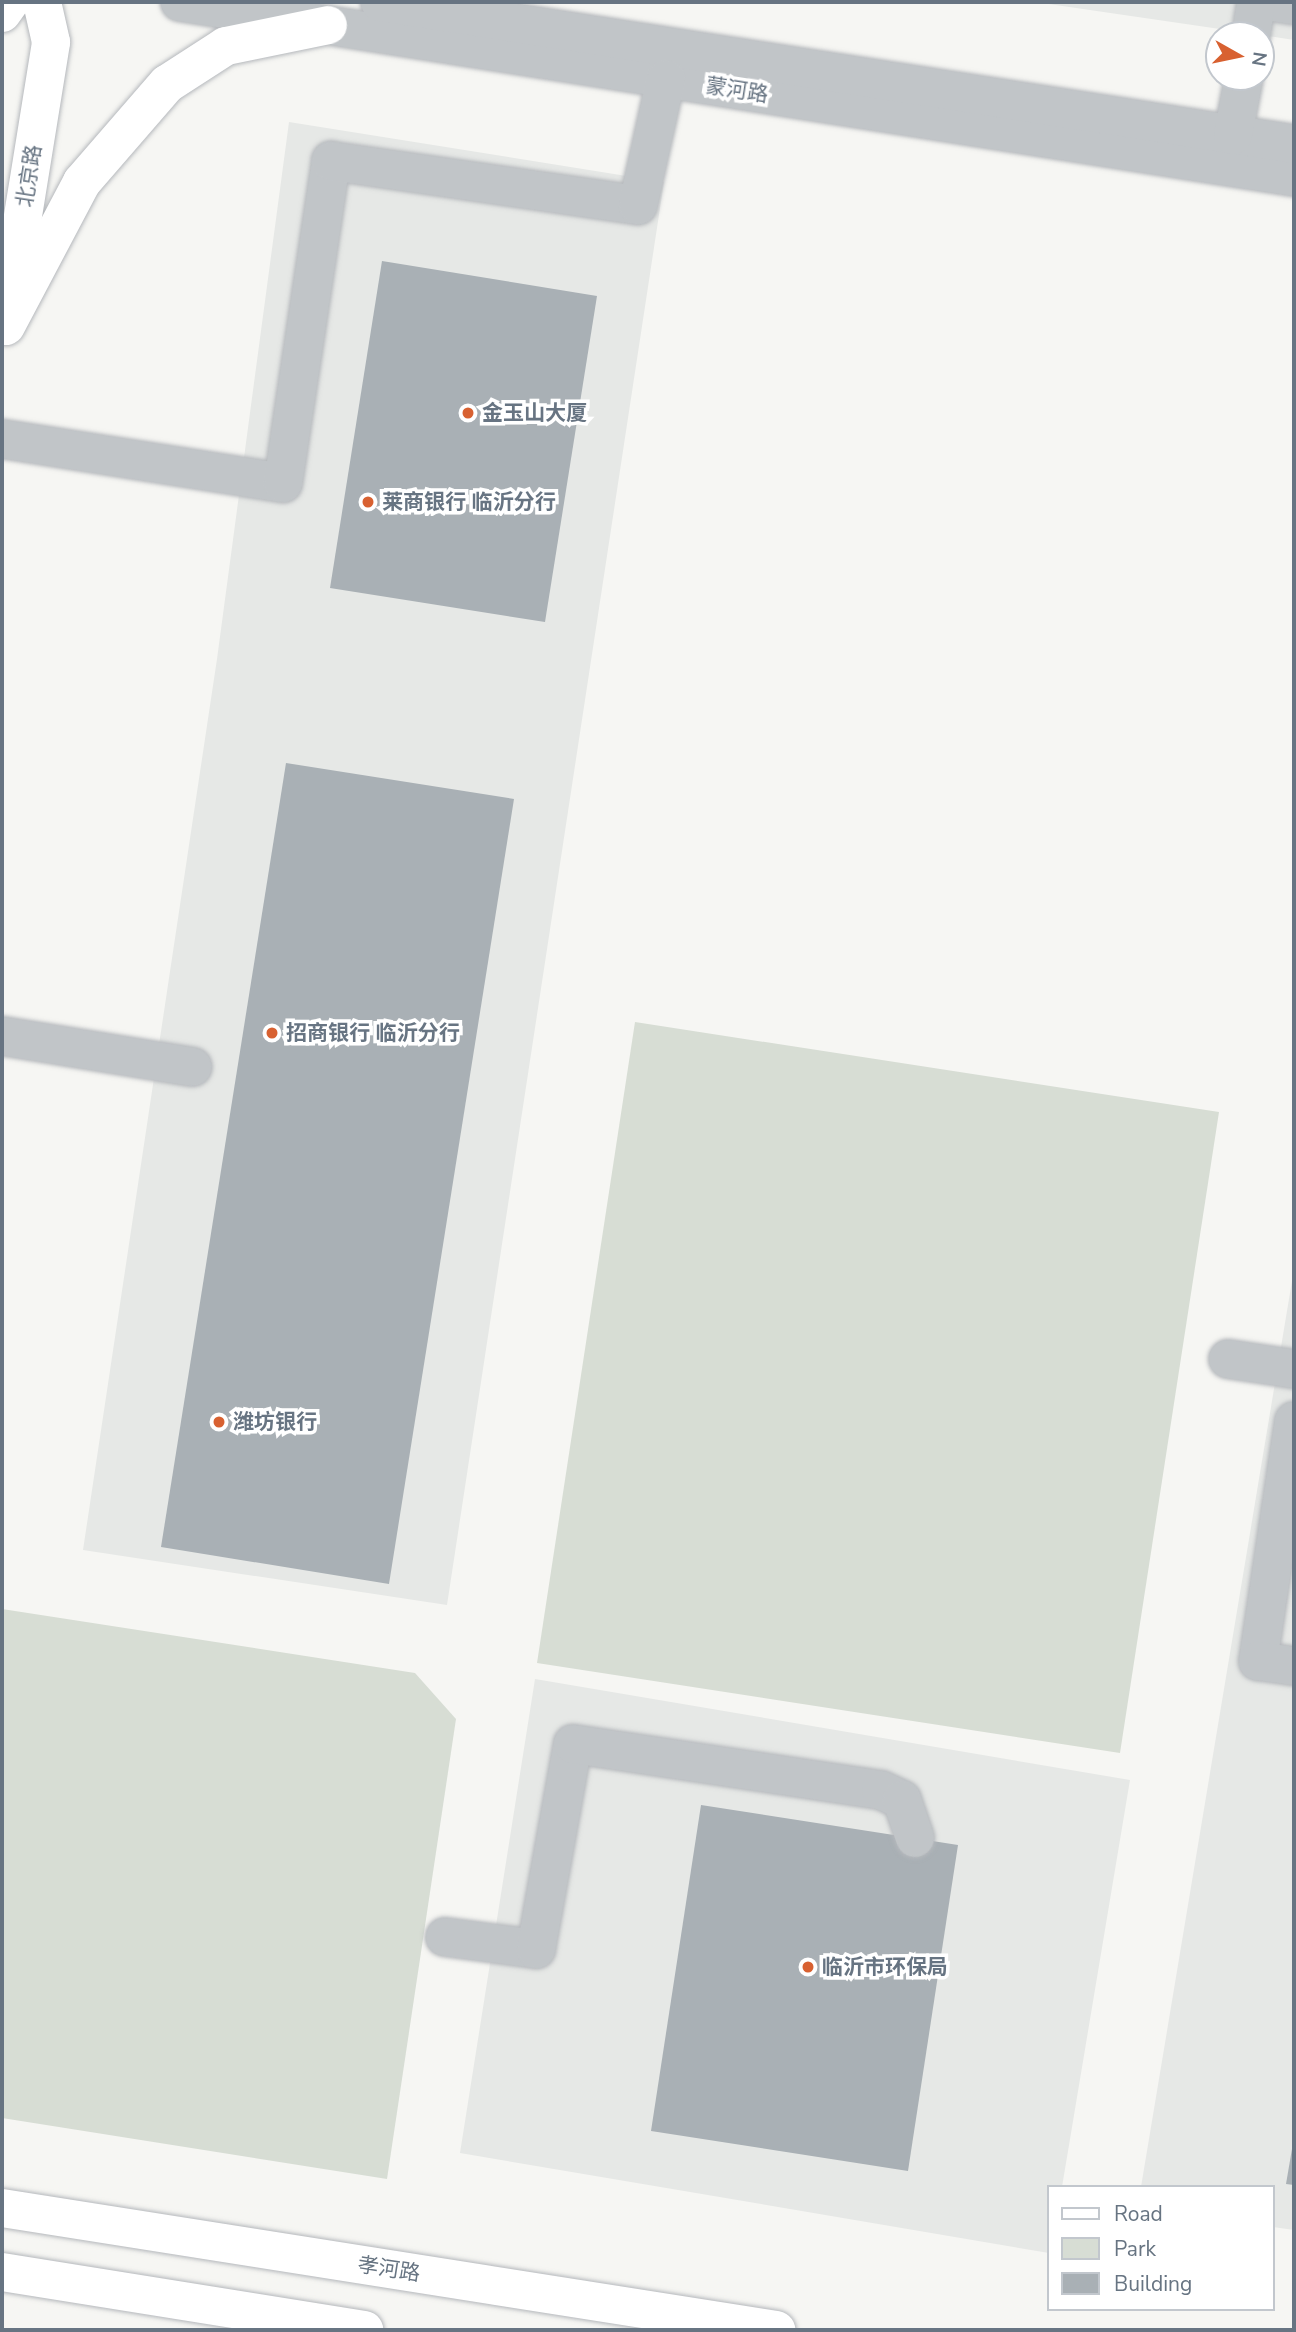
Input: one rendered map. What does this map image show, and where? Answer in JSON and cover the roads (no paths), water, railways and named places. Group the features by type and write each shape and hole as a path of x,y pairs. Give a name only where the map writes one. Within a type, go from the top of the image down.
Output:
{"main road":[{"path":"2,13 10,2"},
{"name":"北京路","path":"4,338 51,41 42,2"},
{"path":"4,338 82,182 167,84 226,46 328,25"},
{"path":"2,2195 60,2217"},
{"name":"孝河路","path":"2,2208 776,2330"},
{"path":"2,2272 364,2330"},
{"path":"2,2283 47,2280"}],"street":[{"name":"蒙河路","path":"180,2 1294,177"},
{"name":"蒙河路","path":"380,2 1294,144"},
{"path":"1253,21 1256,2"},
{"path":"1272,2 1294,5"},
{"path":"2,439 283,483 331,161 638,205 666,79"},
{"path":"1233,135 1241,91"},
{"path":"2,1035 193,1067"},
{"path":"1228,1359 1294,1369"},
{"path":"1294,1421 1258,1661 1294,1666"},
{"path":"444,1937 536,1950 573,1744 881,1790 902,1800 915,1838"}],"place":[{"name":"金玉山大厦","path":"468,413"},
{"name":"莱商银行 临沂分行","path":"368,502"},
{"name":"招商银行 临沂分行","path":"272,1033"},
{"name":"潍坊银行","path":"219,1422"},
{"name":"临沂市环保局","path":"808,1967"}]}
